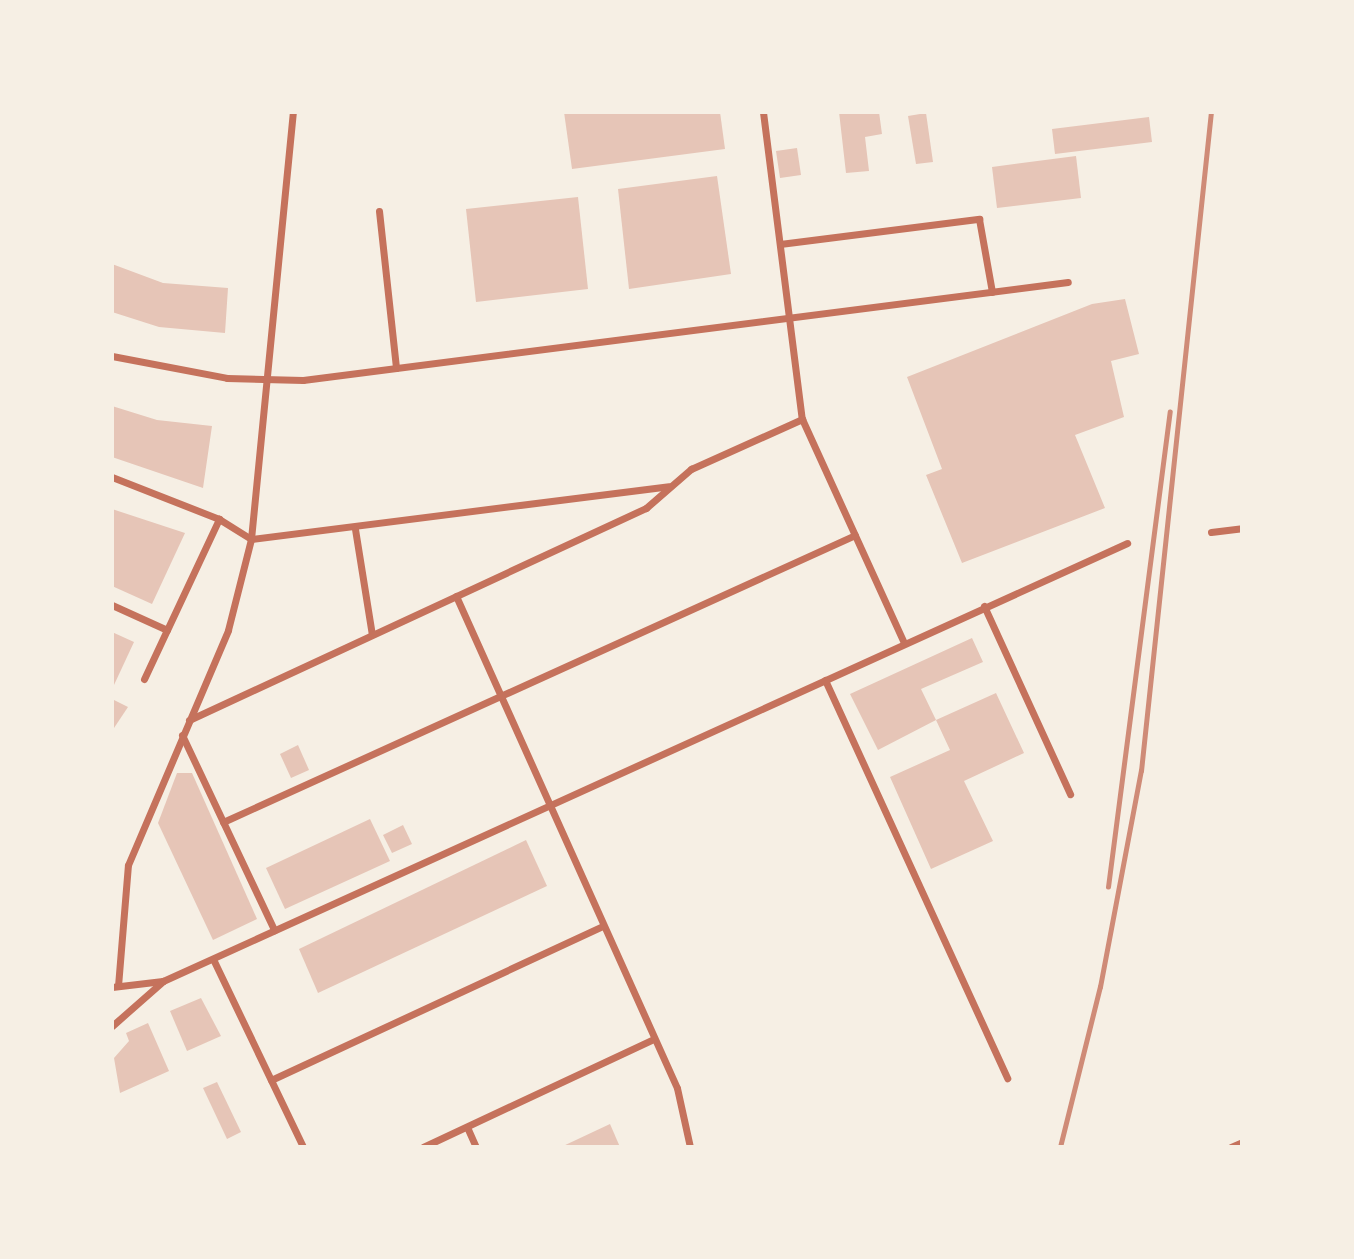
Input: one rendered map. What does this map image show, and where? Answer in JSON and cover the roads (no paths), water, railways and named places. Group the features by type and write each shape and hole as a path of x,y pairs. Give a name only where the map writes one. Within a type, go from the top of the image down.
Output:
{"street":[{"path":"293,112 270,378 251,539 228,630 128,865 115,987 163,981 1128,543"},
{"path":"763,112 802,419 904,643"},
{"path":"379,211 396,368"},
{"path":"780,244 979,219 992,292"},
{"path":"112,356 227,378 270,378 396,368 1068,282"},
{"path":"188,720 646,508 691,468 802,419"},
{"path":"112,477 219,519 251,539 355,529 673,485"},
{"path":"144,679 219,519"},
{"path":"1211,532 1242,528"},
{"path":"355,529 372,635"},
{"path":"223,822 855,535"},
{"path":"456,596 684,1107 690,1147"},
{"path":"112,605 167,630"},
{"path":"985,606 1070,794"},
{"path":"825,680 1007,1078"},
{"path":"182,735 274,930"},
{"path":"271,1080 603,926"},
{"path":"213,959 303,1147"},
{"path":"112,1026 163,981"},
{"path":"423,1147 654,1040"},
{"path":"467,1127 476,1147"},
{"path":"1231,1147 1242,1142"}],"railway":[{"path":"1060,1147 1100,987 1141,771 1211,112"},
{"path":"1108,887 1170,412"}]}
